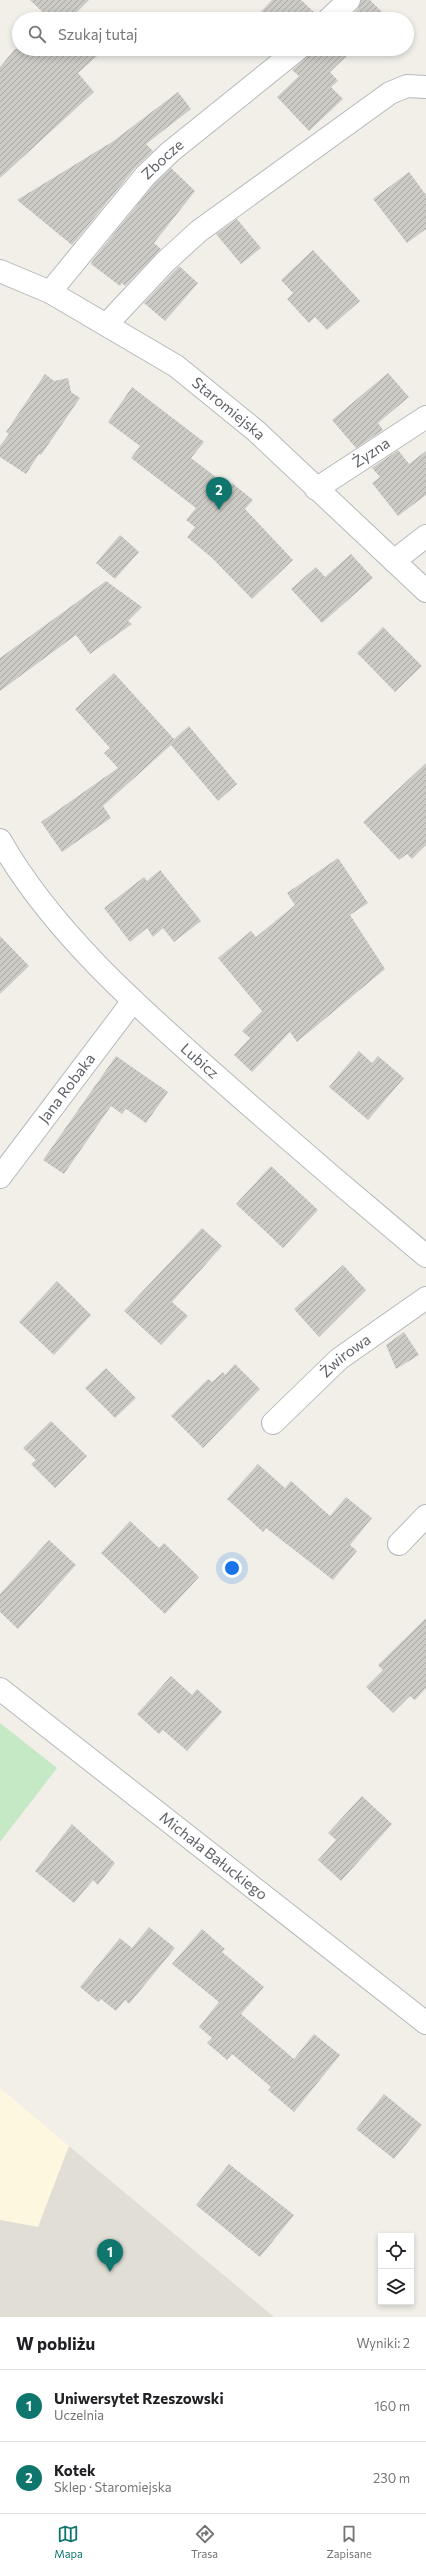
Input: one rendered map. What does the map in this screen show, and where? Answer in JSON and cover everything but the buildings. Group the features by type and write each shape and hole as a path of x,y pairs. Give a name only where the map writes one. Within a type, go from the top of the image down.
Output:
{"street":[{"path":"336,12 349,0"},
{"name":"Zbocze","path":"50,292 145,176 170,152 289,56"},
{"path":"108,324 165,262 205,226 390,93 407,86 426,87"},
{"name":"Staromiejska","path":"0,270 50,292 108,324 176,366 256,431 426,591"},
{"name":"Żyzna","path":"316,489 426,417"},
{"path":"394,561 426,536"},
{"name":"Lubicz","path":"0,840 50,913 133,1001 327,1174 426,1256"},
{"name":"Jana Robaka","path":"0,1176 133,1001"},
{"name":"Żwirowa","path":"273,1423 339,1359 426,1298"},
{"path":"400,1544 426,1516"},
{"name":"Michała Bałuckiego","path":"0,1689 426,2023"}],"shaded area":[{"path":"0,2088 69,2146 38,2227 0,2220"},
{"path":"69,2146 274,2317 0,2317 0,2220 38,2227"}],"green space":[{"path":"0,1723 57,1768 0,1842"}],"place":[{"name":"Kotek","path":"219,510"},
{"name":"Uniwersytet Rzeszowski","path":"110,2272"}]}
